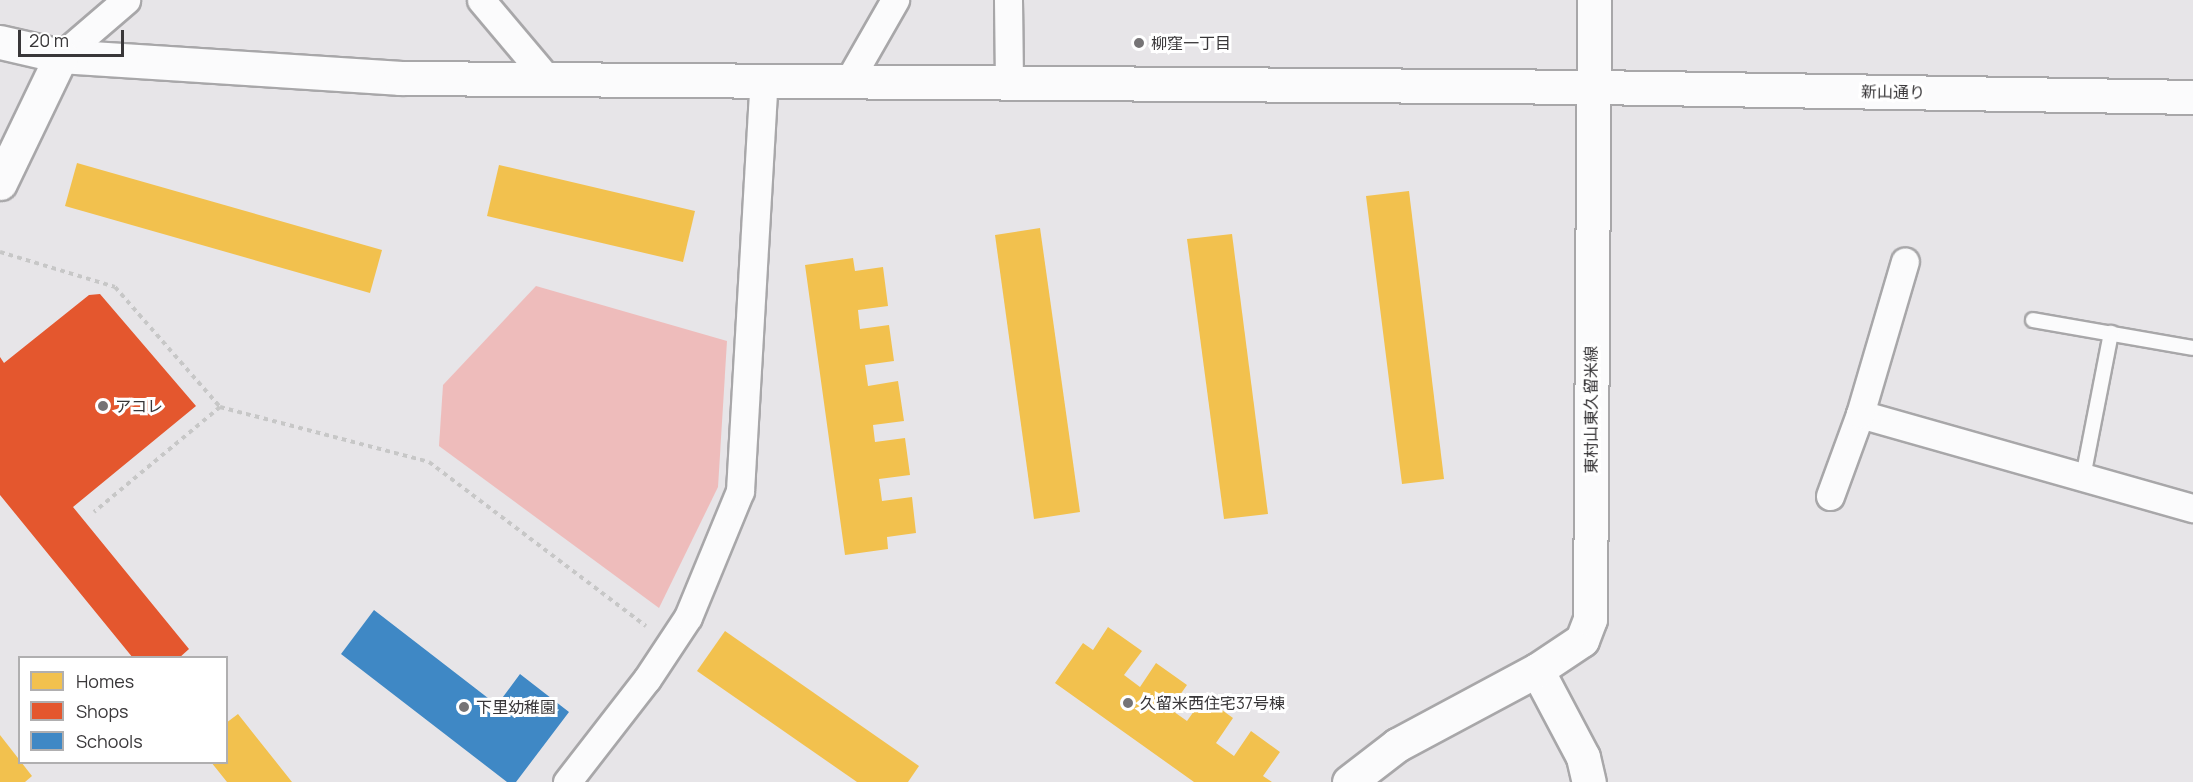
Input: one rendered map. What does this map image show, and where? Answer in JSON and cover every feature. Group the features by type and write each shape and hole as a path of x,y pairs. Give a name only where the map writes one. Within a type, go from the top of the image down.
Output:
{"street":[{"path":"0,183 61,56 126,0"},
{"path":"481,0 545,76"},
{"path":"848,82 895,0"},
{"path":"1008,0 1009,81"},
{"name":"東村山東久留米線","path":"1349,782 1397,745 1537,670 1582,640 1590,619 1594,0"},
{"name":"新山通り","path":"0,42 61,56 400,78 545,76 848,82 1009,81 1593,87 2193,97"},
{"path":"567,782 670,644 707,578 740,491 764,80"},
{"path":"1830,496 1860,414 1905,261"},
{"path":"1860,414 2193,508"},
{"path":"1537,670 1583,757 1589,782"}],"lane":[{"path":"2033,320 2193,348"},
{"path":"2083,477 2111,333"}],"path":[{"path":"0,252 115,287 220,408 429,462 670,644"},
{"path":"94,512 220,408"}],"shaded area":[{"path":"536,286 727,341 718,487 659,608 439,446 443,385"}],"building: Homes":[{"path":"77,163 382,250 370,293 65,206"},
{"path":"499,165 695,211 683,262 487,216"},
{"path":"1409,191 1444,479 1402,484 1366,196"},
{"path":"1040,228 1080,512 1034,519 995,235"},
{"path":"1232,234 1268,514 1224,519 1187,239"},
{"path":"853,258 855,271 883,267 888,306 858,310 860,329 889,325 894,361 865,365 868,386 898,381 904,421 873,425 875,442 905,438 910,475 879,479 882,501 912,497 916,533 887,537 888,549 845,555 805,265"},
{"name":"久留米西住宅37号棟","path":"1108,627 1142,651 1124,675 1140,687 1156,663 1187,685 1170,709 1187,721 1204,697 1233,718 1216,743 1234,756 1251,731 1280,752 1263,776 1272,782 1194,782 1055,683 1083,643 1093,650"},
{"path":"725,631 919,766 908,782 857,782 697,671"},
{"path":"238,714 292,782 227,782 213,764 228,764 228,722"},
{"path":"0,735 18,758 18,764 23,764 32,776 25,782 0,782"}],"building: Shops":[{"path":"100,294 196,406 73,507 189,649 181,656 131,656 0,495 0,357 4,363 89,295"}],"building: Schools":[{"path":"374,610 497,705 520,674 569,712 516,782 507,782 341,654"}],"place":[{"name":"柳窪一丁目","path":"1139,43"},
{"name":"アコレ","path":"103,406"},
{"name":"久留米西住宅37号棟","path":"1128,703"},
{"name":"下里幼稚園","path":"464,707"}]}
